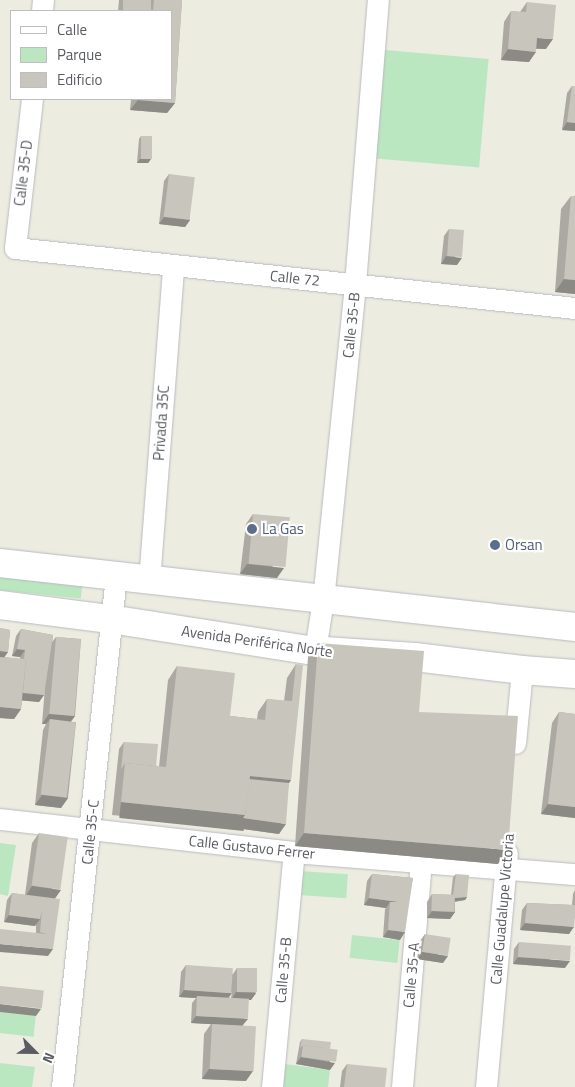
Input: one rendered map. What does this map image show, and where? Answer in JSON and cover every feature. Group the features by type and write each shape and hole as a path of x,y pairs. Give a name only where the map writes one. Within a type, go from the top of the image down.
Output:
{"main road":[{"path":"0,563 575,627"},
{"name":"Avenida Periférica Norte","path":"0,605 110,619 315,650 575,674"}],"street":[{"name":"Calle 35-B","path":"315,650 323,600 355,284 378,0"},
{"name":"Calle 35-D","path":"15,248 32,100"},
{"name":"Calle 72","path":"15,248 575,308"},
{"name":"Privada 35C","path":"149,581 173,266"},
{"name":"Calle 35-C","path":"62,1087 116,576"},
{"path":"514,761 522,670"},
{"name":"Calle Gustavo Ferrer","path":"0,819 294,852 421,863 506,867 575,874"},
{"name":"Calle Guadalupe Victoria","path":"486,1087 508,829"},
{"name":"Calle 35-B","path":"272,1087 294,852"},
{"name":"Calle 35-A","path":"402,1087 421,863"}],"green space":[{"path":"374,49 489,59 479,168 365,158"},
{"path":"0,574 83,583 81,599 0,590"},
{"path":"0,843 16,845 8,896 0,894"},
{"path":"300,871 348,874 346,898 298,895"},
{"path":"352,935 400,940 397,963 350,958"},
{"path":"0,1012 36,1016 34,1037 0,1033"},
{"path":"0,1063 35,1067 32,1087 0,1087"},
{"path":"277,1063 330,1070 328,1087 273,1087"}],"building":[{"path":"123,0 151,0 151,10 123,10"},
{"path":"154,0 182,0 175,103 138,100 172,100 172,10 153,10"},
{"path":"527,2 556,5 553,39 537,38 536,52 508,49 511,11 526,12"},
{"path":"572,86 575,86 575,123 567,122"},
{"path":"141,136 152,136 152,159 141,159"},
{"path":"169,174 195,177 190,220 164,217"},
{"path":"571,196 575,196 575,280 564,279"},
{"path":"449,229 464,230 462,257 447,256"},
{"path":"253,514 290,517 286,567 249,564"},
{"path":"0,628 10,630 8,652 0,651"},
{"path":"21,629 53,635 44,695 23,693 25,650 17,649"},
{"path":"56,637 81,639 74,716 49,714"},
{"path":"318,643 424,651 419,712 518,716 508,850 304,833"},
{"path":"0,657 26,659 21,709 0,707"},
{"path":"296,664 303,665 291,780 250,776 245,815 121,802 125,763 166,767 177,666 235,673 230,716 265,720 267,699 292,701"},
{"path":"559,712 575,714 575,807 548,804"},
{"path":"50,719 76,722 67,798 41,794"},
{"path":"124,742 158,744 156,766 125,763 121,769"},
{"path":"249,779 289,783 286,824 243,818 245,815"},
{"path":"39,833 68,837 60,890 32,885"},
{"path":"372,874 413,878 405,932 388,930 390,902 399,902 369,898"},
{"path":"456,874 469,875 467,897 455,898 455,895 453,895"},
{"path":"12,893 60,899 53,949 0,944 0,929 47,934 40,932 42,910 40,919 9,915"},
{"path":"432,894 455,895 454,912 431,911"},
{"path":"527,903 575,905 574,927 525,923"},
{"path":"425,934 451,938 448,956 422,952"},
{"path":"519,942 571,946 570,961 518,957"},
{"path":"186,965 233,968 231,993 184,990"},
{"path":"237,968 257,968 257,992 237,992"},
{"path":"0,986 44,991 42,1009 0,1004"},
{"path":"197,996 249,999 248,1019 196,1016"},
{"path":"212,1024 256,1026 254,1071 210,1069"},
{"path":"302,1039 331,1042 330,1049 303,1045 300,1048"},
{"path":"303,1045 338,1050 336,1062 301,1057"},
{"path":"347,1064 387,1068 385,1087 344,1087"}],"place":[{"name":"La Gas","path":"252,529"},
{"name":"Orsan","path":"495,545"}]}
